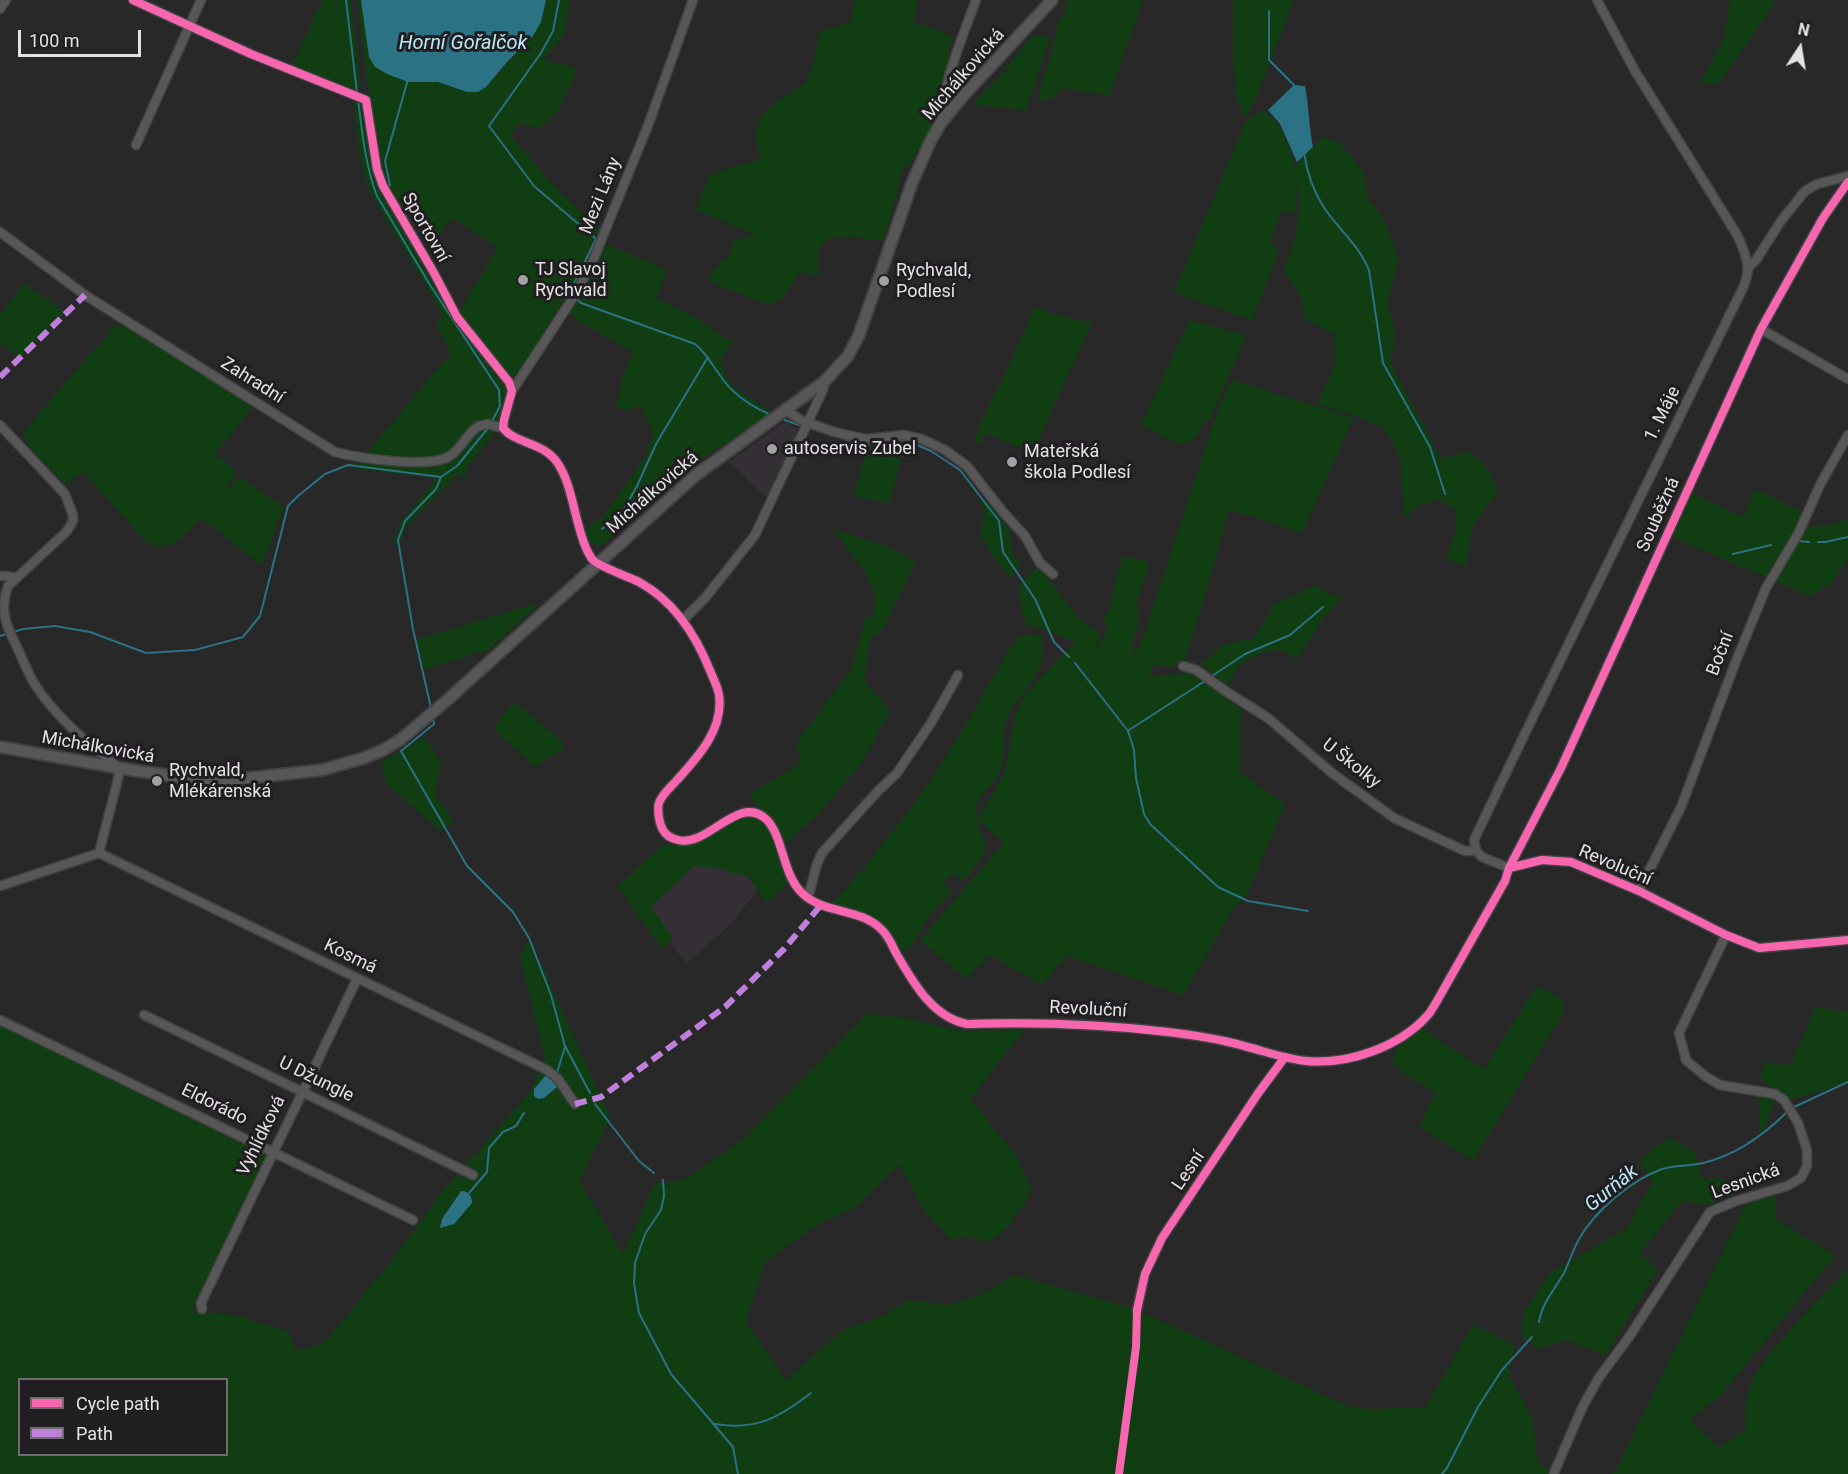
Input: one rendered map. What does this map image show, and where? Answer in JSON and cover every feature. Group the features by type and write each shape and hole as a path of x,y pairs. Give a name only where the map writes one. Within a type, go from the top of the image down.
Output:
{"street":[{"path":"0,9 6,0"},
{"name":"Sportovní","path":"133,0 252,54 366,100 377,170 383,186 457,317 508,382 512,391"},
{"path":"136,146 201,0"},
{"name":"Mezi Lány","path":"512,391 571,301 592,263 649,123 693,0"},
{"path":"941,123 950,75 976,0"},
{"name":"Michálkovická","path":"0,747 200,780 230,780 322,770 364,758 400,740 696,476 825,381 848,356 859,335 921,159 941,123 969,89 1053,0"},
{"path":"1597,0 1635,71 1736,233 1745,251 1749,267"},
{"name":"1. Máje","path":"1476,851 1474,840 1559,661 1745,284 1749,267 1781,221 1805,192 1817,184 1848,176"},
{"name":"Souběžná","path":"1509,867 1566,758 1761,329 1823,218 1848,182"},
{"name":"Zahradní","path":"0,232 85,295 334,452 356,457 426,463 448,457 478,426 487,424 500,428"},
{"path":"1761,329 1848,379"},
{"path":"683,620 705,598 755,536 824,390 825,381"},
{"path":"512,391 500,428 547,451 560,466 580,533 591,559 596,564 617,571 645,585 672,608 683,620 707,662 719,694 718,719 709,740 696,760 666,792 659,804 662,828 668,837 681,841 694,840 734,816 750,813 763,817 769,822 795,884 808,898 822,853 897,773 931,723 958,675"},
{"path":"787,411 801,420 834,432 866,439 904,435 922,439 945,450 967,466 1025,536 1040,563 1053,574"},
{"path":"0,425 65,494 73,515 73,521 67,531 15,578 3,595 1,604 6,626 34,683 50,704 73,728 118,767 119,774 99,853 0,885"},
{"name":"Boční","path":"1639,891 1681,807 1762,598 1798,534 1821,483 1848,435"},
{"path":"0,576 15,578"},
{"name":"U Školky","path":"1184,666 1196,670 1269,718 1332,773 1394,818 1465,851 1476,851 1482,857 1509,867"},
{"name":"Kosmá","path":"99,853 547,1070 558,1079 575,1104"},
{"name":"Revoluční","path":"808,898 821,905 868,918 883,930 920,990 939,1012 955,1022 1114,1026 1194,1036 1305,1061 1336,1060 1364,1054 1408,1032 1428,1015 1504,881 1509,867 1542,860 1571,862 1639,891 1726,935 1759,948 1848,940"},
{"name":"Lesnická","path":"1554,1473 1582,1408 1598,1380 1629,1337 1690,1239 1710,1212 1736,1201 1787,1186 1801,1178 1808,1166 1807,1150 1798,1123 1784,1100 1775,1094 1720,1085 1686,1060 1681,1046 1679,1033 1726,935"},
{"name":"Vyhlídková","path":"202,1309 201,1303 357,979"},
{"name":"U Džungle","path":"144,1015 473,1175"},
{"name":"Eldorádo","path":"0,1020 413,1220"},
{"name":"Lesní","path":"1137,1310 1145,1274 1162,1238 1259,1092 1285,1057"}],"shaded area":[{"path":"785,422 801,431 768,499 729,462"},
{"path":"673,851 764,882 730,925 686,964 644,903"}],"green space":[{"path":"322,0 351,0 361,88 345,86 293,65"},
{"path":"358,0 361,0 408,82 438,82 467,92 486,87 522,48 541,22 546,0 570,0 564,34 544,60 578,68 558,111 540,128 519,124 510,135 556,188 600,228 592,240 595,243 563,301 521,369 513,377 480,343 458,314 498,247 452,218 439,235 404,210 385,183 379,162"},
{"path":"855,0 916,0 913,22 953,36 948,53 950,65 936,119 906,171 905,158 883,240 848,237 828,239 822,245 818,256 818,276 799,273 782,299 771,303 770,306 708,281 713,270 728,257 735,241 756,235 696,210 708,178 729,168 761,159 755,136 760,118 773,104 804,84 815,59 819,32 851,22"},
{"path":"1069,0 1143,0 1109,96 1063,88 1052,100 1037,100 1059,19 1066,14 1065,4"},
{"path":"1233,0 1294,0 1256,98 1245,118 1236,95"},
{"path":"1730,0 1774,0 1772,8 1719,83 1700,83 1724,39"},
{"path":"1033,34 1050,38 1026,110 971,104 1002,74"},
{"path":"354,101 363,106 371,162 378,187 439,293 508,394 501,422 474,424 447,454 433,459 414,460 366,454 451,353 436,324 443,315 368,189 358,147"},
{"path":"1262,111 1269,115 1280,128 1292,155 1296,172 1297,162 1323,137 1340,143 1363,171 1368,200 1381,214 1399,258 1387,303 1395,331 1391,364 1441,459 1469,451 1489,470 1498,492 1473,525 1466,567 1446,558 1456,529 1456,510 1437,499 1418,505 1404,519 1401,459 1384,428 1357,416 1317,404 1336,362 1334,335 1305,319 1302,299 1284,270 1296,236 1299,208 1297,177 1295,212 1283,210 1269,242 1279,251 1252,320 1177,292 1176,287 1246,121"},
{"path":"606,244 667,270 656,298 695,317 733,342 720,360 726,378 738,390 772,413 688,468 631,522 600,546 591,543 585,529 603,517 646,456 653,434 641,406 626,410 616,407 622,379 633,352 578,321 570,313 582,297"},
{"path":"24,283 66,313 20,358 0,343 0,315"},
{"path":"1038,308 1092,323 1032,453 986,433 979,445 973,442 981,427 979,426 1034,309"},
{"path":"1190,320 1244,335 1245,339 1209,421 1205,421 1191,441 1177,443 1141,425"},
{"path":"127,325 149,340 152,345 161,348 241,396 252,405 250,411 215,454 233,468 235,475 220,496 240,477 284,507 262,565 201,518 183,536 171,544 164,546 147,543 83,471 66,485 28,446 23,434 59,389 116,326"},
{"path":"1233,380 1353,419 1302,533 1232,510 1228,512 1186,657 1175,666 1153,665 1150,677 1189,673 1225,695 1241,710 1239,772 1285,804 1247,895 1233,909 1183,995 1067,956 1042,985 990,955 966,979 920,940 1004,843 978,820 977,825 986,843 983,856 964,881 953,873 943,883 953,891 932,912 910,948 902,951 888,931 875,919 834,902 863,869 938,770 1011,645 1013,647 1019,636 1041,634 1043,650 1041,662 1032,682 1018,700 1006,722 1002,764 993,783 978,799 976,810 978,819 1004,775 1016,714 1023,697 1075,641 1026,624 1021,607 1019,586 1038,566 1081,621 1100,633 1095,651 1107,630 1104,619 1111,605 1114,585 1124,556 1148,561 1146,576 1136,602 1139,618 1132,643 1134,645 1132,656 1136,651 1145,634 1220,406"},
{"path":"492,428 494,433 470,464 463,480 459,472 406,527 399,545 393,544 402,521 436,478 352,468 359,460 438,463 478,429"},
{"path":"906,438 890,503 854,496 868,443"},
{"path":"1756,489 1803,512 1796,529 1834,524 1848,519 1848,560 1832,583 1810,596 1670,536 1690,493 1743,517"},
{"path":"978,500 988,501 1008,528 1013,554 1020,565 1011,578 991,554 980,534 985,509"},
{"path":"834,529 888,547 916,562 882,630 870,640 864,680 890,711 861,764 818,814 786,843 772,817 761,810 749,794 800,764 797,741 851,670 865,619 874,615 875,596 867,575"},
{"path":"1316,585 1329,594 1342,596 1321,622 1297,659 1279,650 1261,653 1238,666 1227,686 1201,664 1225,644 1255,638 1273,605"},
{"path":"541,602 484,654 483,651 424,670 416,640"},
{"path":"515,702 564,743 563,749 534,767 493,728"},
{"path":"424,737 441,761 435,794 454,821 441,832 385,782 381,762"},
{"path":"748,816 762,822 770,833 789,881 767,903 747,876 716,868 694,866 651,907 673,938 662,949 618,886 664,844 687,846 705,840 735,821"},
{"path":"529,938 610,1117 579,1181 623,1254 654,1185 685,1179 745,1138 867,1014 906,1018 960,1031 1024,1030 970,1099 1017,1157 1032,1191 1008,1227 990,1242 965,1236 950,1239 924,1210 899,1164 857,1206 819,1224 765,1262 746,1322 786,1381 841,1331 880,1317 909,1300 949,1305 981,1295 1014,1275 1135,1309 1350,1407 1372,1409 1426,1407 1473,1324 1514,1345 1509,1375 1533,1418 1537,1463 1553,1474 0,1474 0,1025 267,1156 191,1311 234,1315 289,1331 295,1351 324,1343 390,1263 442,1192 530,1092 545,1058 520,957","holes":["458,1195 472,1203 454,1224 440,1228 442,1219"]},
{"path":"1536,987 1558,997 1565,1010 1473,1161 1419,1126 1436,1093 1406,1075 1392,1061 1398,1047 1422,1029 1484,1069"},
{"path":"1816,1007 1848,1012 1848,1083 1789,1100 1759,1077 1766,1062 1790,1065"},
{"path":"1758,1096 1775,1099 1761,1138"},
{"path":"1670,1138 1695,1152 1702,1180 1739,1180 1739,1193 1708,1205 1682,1201 1640,1253 1658,1270 1606,1355 1565,1340 1539,1349 1521,1336 1524,1312 1551,1272 1626,1229 1653,1182 1640,1163 1653,1149"},
{"path":"1775,1196 1776,1220 1835,1255 1720,1396 1690,1420 1719,1448 1746,1429 1747,1396 1762,1365 1790,1330 1848,1269 1848,1474 1614,1474 1747,1202"}],"water":[{"name":"Horní Gořalčok","path":"361,0 546,0 541,22 533,36 486,87 478,92 467,92 438,82 408,82 375,67 369,57"},
{"path":"1294,85 1305,86 1313,147 1297,162 1280,124 1268,110"},
{"path":"546,1075 554,1079 558,1086 544,1098 538,1099 534,1096 534,1089"},
{"path":"461,1191 469,1194 472,1203 454,1224 440,1228 442,1219"}],"waterway":[{"path":"346,0 357,93"},
{"path":"559,0 553,31 541,53 489,126 534,186 596,239 570,292 572,294"},
{"path":"1269,11 1269,60 1294,85"},
{"path":"386,188 390,185 385,161 408,79"},
{"path":"358,99 367,160 377,196 430,285 499,390 500,406 491,423"},
{"path":"1304,153 1310,180 1319,200 1360,253 1369,270 1383,363 1430,447 1445,494"},
{"path":"576,298 581,303 695,344 735,393 771,415"},
{"path":"602,529 620,516 656,444 708,357"},
{"path":"779,418 802,426"},
{"path":"807,427 822,432"},
{"path":"0,636 23,629 55,626 90,632 146,653 195,650 243,637 260,616 288,506 298,496 325,474 348,465 441,477 457,466 488,428"},
{"path":"836,436 862,445 906,440 931,451 960,470 999,521 1003,552 1035,599 1054,642 1069,657"},
{"path":"431,708 413,629 398,540 405,521 436,489 441,477"},
{"path":"1818,542 1848,537"},
{"path":"1797,541 1809,542"},
{"path":"1733,554 1771,545"},
{"path":"1209,678 1245,654 1290,635 1323,607"},
{"path":"1075,663 1128,731 1134,750 1136,778 1144,814 1150,824 1218,887 1248,901 1308,911"},
{"path":"1129,730 1205,681"},
{"path":"433,717 434,724 401,751 467,866 513,912 529,938 551,995 565,1046 590,1093"},
{"path":"556,1076 565,1047"},
{"name":"Gurňák","path":"1792,1108 1848,1082"},
{"path":"595,1104 639,1161 654,1173"},
{"name":"Gurňák","path":"1539,1322 1546,1302 1564,1273 1579,1239 1604,1207 1626,1189 1650,1174 1662,1169 1703,1163 1739,1149 1760,1136 1788,1111"},
{"path":"469,1193 487,1172 489,1148 503,1132 516,1126 524,1113"},
{"path":"663,1180 664,1196 661,1210 645,1234 635,1263 634,1283 639,1313 671,1374 733,1447 738,1474"},
{"name":"Gurňák","path":"1442,1474 1478,1407 1502,1370 1532,1337"},
{"path":"715,1424 730,1426 755,1424 789,1409 811,1393"}],"marked path":[{"path":"0,377 85,295"},
{"path":"575,1104 601,1097 725,1007 784,949 821,905"}],"cycle path":[{"path":"133,0 251,54 366,100 377,169 383,186 457,317 509,382 512,391 503,428 515,438 547,452 554,459 568,485 582,538 591,557 601,565 639,582 663,599 691,633 716,684 719,695 718,719 708,742 659,803 659,820 667,835 678,840 689,840 746,812 756,813 767,820 777,836 790,876 801,892 820,904 862,917 881,929 925,997 944,1014 955,1020 967,1024 1067,1024 1168,1032 1226,1041 1282,1057 1306,1061 1339,1060 1372,1052 1402,1037 1432,1009 1505,881 1509,868 1561,768 1761,329 1823,218 1848,182"},
{"path":"1509,868 1542,860 1571,862 1639,891 1726,935 1759,948 1848,940"},
{"path":"1119,1474 1136,1347 1137,1310 1145,1274 1162,1238 1259,1092 1285,1057"}],"place":[{"name":"TJ Slavoj Rychvald","path":"523,280"},
{"name":"Rychvald, Podlesí","path":"884,281"},
{"name":"autoservis Zubel","path":"772,449"},
{"name":"Mateřská škola Podlesí","path":"1012,462"},
{"name":"Rychvald, Mlékárenská","path":"157,781"}]}
